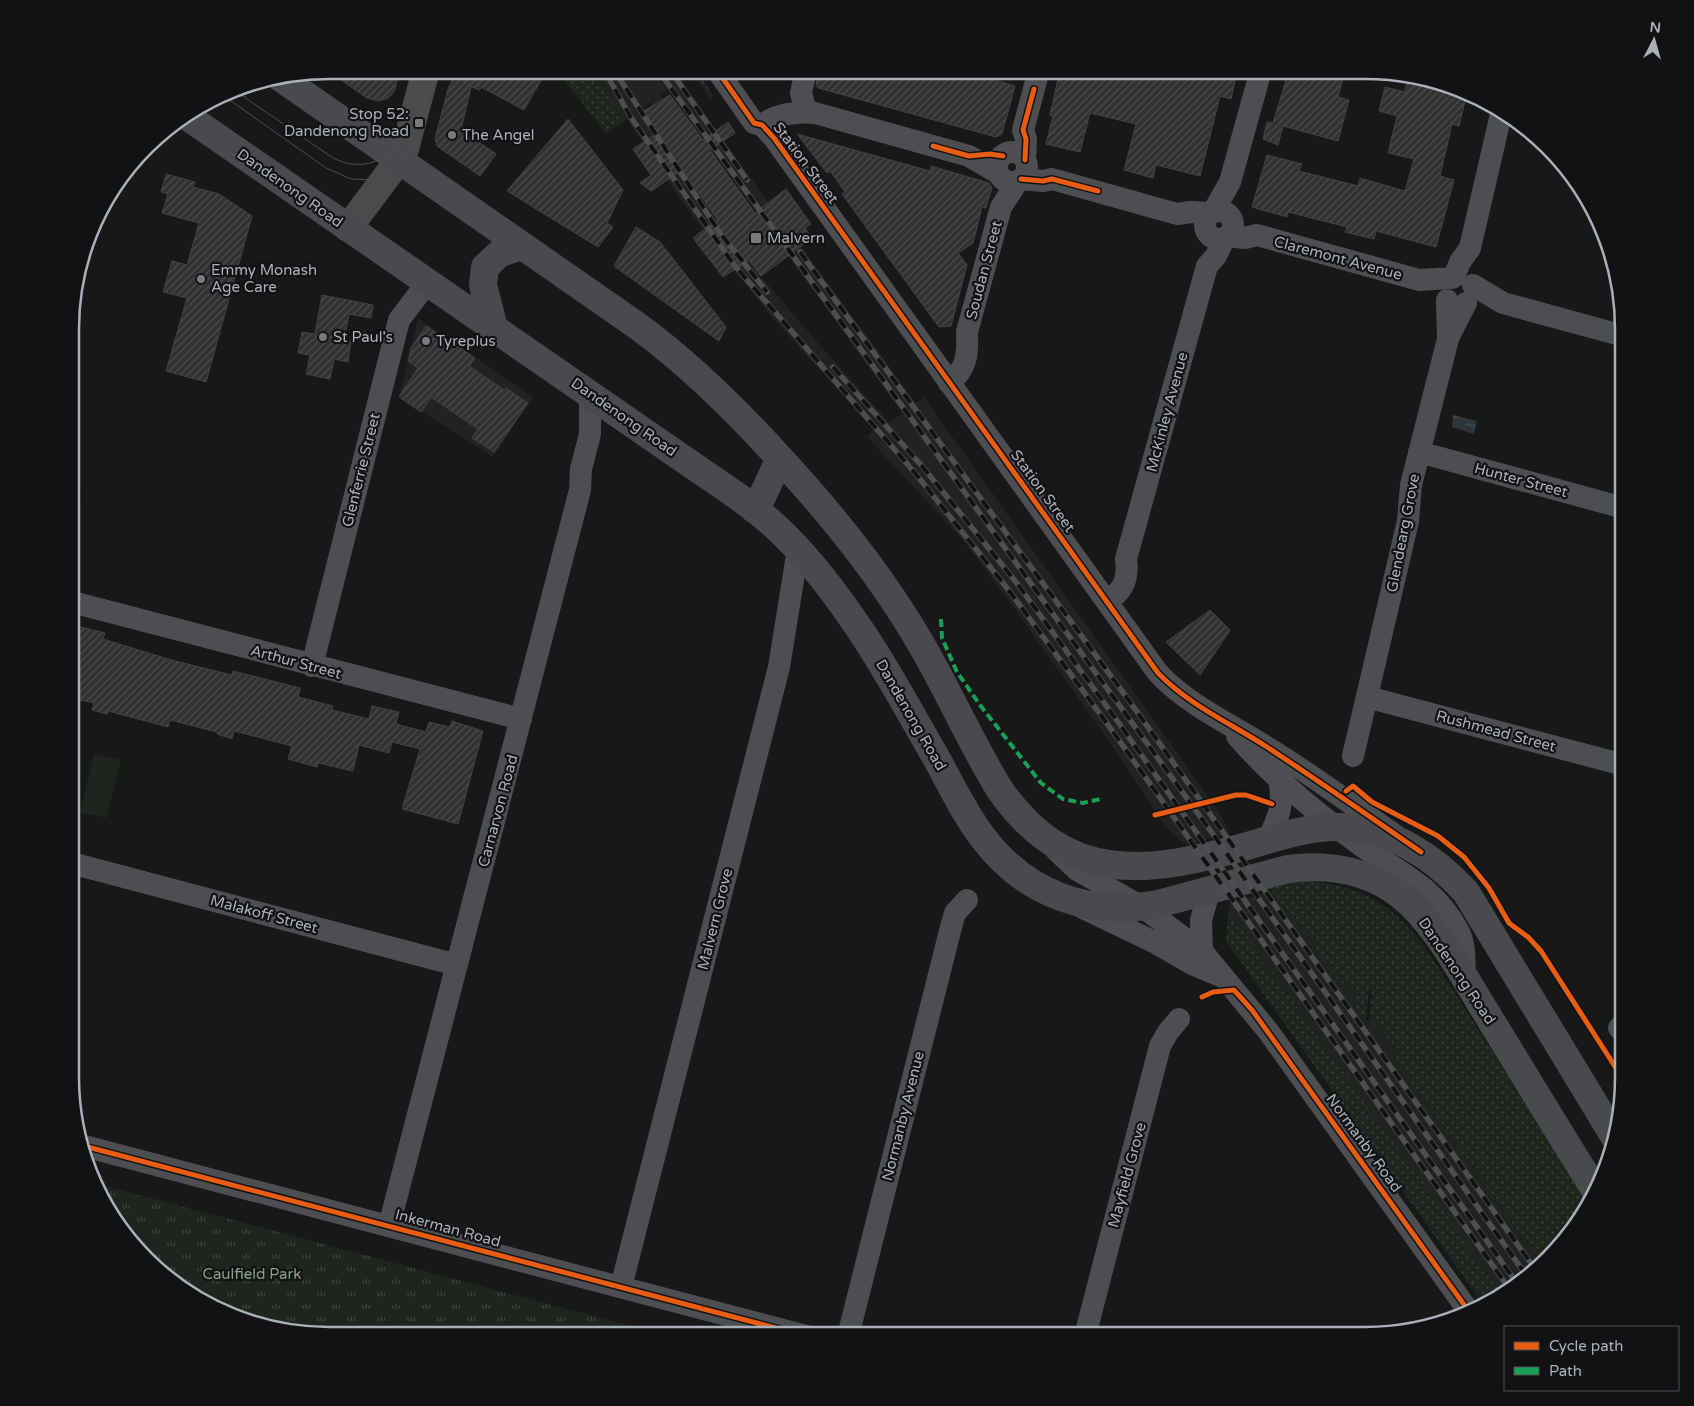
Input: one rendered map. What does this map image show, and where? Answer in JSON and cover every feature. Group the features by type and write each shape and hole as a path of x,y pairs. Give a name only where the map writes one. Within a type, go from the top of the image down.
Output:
{"highway":[{"path":"288,83 662,344 729,405 833,516 878,576 920,643 1000,790 1013,809 1034,828 1058,845 1082,857 1103,863 1131,867 1166,866 1306,830 1335,827 1373,832 1421,852 1446,870 1476,907 1610,1129"},
{"name":"Dandenong Road","path":"192,120 427,283 590,393 754,509 798,550 833,591 868,640 983,838 1021,877 1059,897 1104,908 1142,907 1209,892 1293,869 1330,867 1360,874 1390,889 1409,903 1425,920 1465,979 1591,1184"},
{"path":"494,328 483,285 484,267 500,253 522,246"},
{"path":"754,509 762,497 780,458"}],"main road":[{"path":"348,228 399,160 411,131 424,79"}],"street":[{"name":"Station Street","path":"723,79 754,123 768,131"},
{"name":"Station Street","path":"738,79 761,116 768,131 1158,673 1178,692 1226,724 1267,747 1421,852"},
{"path":"799,114 804,79"},
{"path":"1012,168 1016,135 1023,130 1037,79"},
{"name":"McKinley Avenue","path":"1102,594 1113,574 1126,559 1207,266 1205,252 1219,225 1259,79"},
{"name":"Claremont Avenue","path":"768,131 772,117 799,114 969,156 979,164 1046,173 1052,179 1177,214 1186,222 1250,227 1257,235 1460,290"},
{"name":"Glendearg Grove","path":"1354,756 1408,521 1411,485 1460,290 1472,265 1470,248 1500,118"},
{"name":"Soudan Street","path":"944,375 949,358 967,332 1012,168"},
{"name":"Glenferrie Street","path":"312,666 399,320 427,283"},
{"path":"1460,290 1615,334"},
{"name":"Carnarvon Road","path":"390,1226 580,490 581,469 590,434 590,393"},
{"name":"Hunter Street","path":"1419,452 1615,506"},
{"name":"Malvern Grove","path":"621,1287 779,667 798,550"},
{"name":"Arthur Street","path":"79,604 521,719"},
{"name":"Rushmead Street","path":"1367,697 1615,763"},
{"name":"Station Street","path":"1226,724 1255,758 1335,827 1377,857 1408,875 1436,899 1460,935 1465,979"},
{"path":"1268,840 1281,810 1282,798 1279,778"},
{"name":"Normanby Road","path":"1034,828 1077,870 1142,907 1202,951 1263,1024 1465,1306"},
{"name":"Malakoff Street","path":"79,865 457,965"},
{"path":"1202,951 1202,920 1209,892"},
{"name":"Normanby Road","path":"1059,897 1152,941 1192,964 1221,976"},
{"name":"Normanby Avenue","path":"850,1327 951,927 956,913 967,900"},
{"name":"Mayfield Grove","path":"1087,1327 1160,1046 1168,1032 1179,1019"},
{"name":"Inkerman Road","path":"89,1147 772,1327"}],"shaded area":[{"path":"599,79 684,79 682,81 742,166 916,403 924,397 1217,809 1230,833 1187,845 1166,828 1110,743 1015,609 961,538 867,437 874,430 770,315 741,279 680,199 627,119 623,122","holes":["668,90 902,413 889,422 759,274 701,198 642,109 651,102 654,105 663,99 661,95"]},
{"path":"418,318 533,397 493,457 399,397"},
{"path":"1271,891 1303,930 1307,931 1357,996 1355,1006 1366,1020 1376,1022 1397,1051 1396,1061 1538,1258 1518,1276 1498,1289 1471,1251 1466,1247 1462,1238 1386,1131 1381,1128 1274,973 1268,970 1258,956 1259,952 1233,918 1229,904"}],"green space":[{"path":"564,79 599,79 623,122 606,134"},
{"path":"697,79 703,79 713,96 711,99"},
{"path":"94,754 121,760 106,818 80,812"},
{"path":"1314,882 1335,885 1370,897 1385,906 1411,930 1435,962 1585,1197 1564,1230 1538,1258 1396,1061 1397,1050 1376,1023 1369,1022 1372,990 1369,990 1366,1020 1355,1006 1356,996 1348,984 1340,982 1316,948 1316,944 1307,931 1303,930 1269,888 1286,883"},
{"path":"1229,904 1233,918 1259,952 1258,956 1268,970 1274,973 1338,1067 1342,1069 1371,1113 1386,1131 1463,1238 1466,1247 1471,1251 1498,1289 1480,1299 1226,941"},
{"name":"Caulfield Park","path":"104,1186 635,1327 312,1327 264,1319 218,1301 176,1276 130,1230"}],"water":[{"path":"1453,415 1477,421 1474,434 1452,427"}],"building":[{"path":"340,79 398,79 394,92 388,98 379,101 367,98"},
{"name":"The Angel","path":"453,79 542,79 524,110 481,87 480,90 471,87 461,130 496,154 480,176 437,146 435,139 448,89"},
{"path":"817,79 998,79 998,81 1015,86 1002,134 996,137 818,88 816,85"},
{"path":"1058,79 1236,79 1231,99 1220,96 1200,176 1156,165 1153,178 1124,170 1136,124 1090,113 1080,152 1046,144 1053,116 1050,115"},
{"path":"1286,79 1343,79 1338,97 1349,100 1338,141 1283,126 1278,145 1263,139 1267,122 1273,123"},
{"path":"1407,83 1430,87 1465,100 1459,126 1452,124 1440,176 1454,180 1436,247 1376,231 1374,239 1345,232 1347,227 1288,212 1287,217 1252,207 1267,155 1302,164 1299,171 1358,186 1360,178 1405,191 1414,159 1388,153 1397,116 1379,111 1385,87 1405,92"},
{"path":"670,95 703,140 728,122 735,133 710,150 755,213 786,189 811,224 805,228 812,238 761,276 749,260 723,277 693,238 718,220 682,170 651,191 640,183 651,175 633,149 658,133 644,111"},
{"path":"568,119 623,190 607,223 613,227 598,247 507,191"},
{"path":"797,134 930,171 931,166 989,183 992,188 986,208 982,207 973,243 958,253 967,265 951,326 939,327 842,194 845,192 830,171 827,173"},
{"name":"Emmy Monash Age Care","path":"166,174 195,182 193,187 219,194 252,216 206,382 166,371 187,298 163,292 172,261 187,265 199,223 162,213 168,194 161,192"},
{"path":"636,227 660,242 726,327 719,341 614,266"},
{"name":"St Paul's","path":"322,295 373,305 371,318 349,314 344,340 351,341 348,362 334,359 330,379 306,374 310,355 298,353 302,332 315,334"},
{"path":"426,326 475,358 469,366 504,390 506,388 528,403 494,452 472,438 478,429 431,397 421,412 399,397 418,368 408,361 411,348"},
{"path":"1210,610 1230,630 1200,675 1166,642"},
{"path":"79,627 105,633 103,639 171,660 232,675 233,671 300,688 298,697 333,706 332,710 369,719 372,706 399,712 396,724 426,732 429,722 450,727 452,721 483,731 458,824 402,809 420,749 392,742 389,753 359,745 353,771 318,763 317,767 288,759 292,746 234,731 232,739 217,734 217,732 170,720 168,727 108,711 107,714 92,710 94,703 79,700"}],"tram line":[{"path":"241,95 333,158 351,164 365,164 384,157 394,149 402,138 413,111 420,79"},
{"path":"229,100 326,168 351,179 370,180 395,168 407,154 419,123 429,79"}],"railway":[{"path":"609,79 630,116 734,265 915,473 1007,588 1106,722 1506,1284"},
{"path":"620,79 720,233 767,292"},
{"path":"665,79 1215,837 1523,1271"},
{"path":"676,79 747,180"},
{"path":"800,252 1130,702 1531,1264"},
{"path":"833,367 922,466 1016,582 1113,715 1514,1279"}],"marked path":[{"path":"941,619 942,638 957,672 980,705 1041,783 1063,799 1083,803 1101,799"}],"cycle path":[{"path":"723,79 754,123 762,125 774,138 1158,673 1196,704 1267,747 1421,852"},
{"path":"1025,160 1026,139 1023,130 1034,89"},
{"path":"933,146 969,156 990,154 1003,156"},
{"path":"1021,179 1043,181 1052,179 1098,191"},
{"path":"1346,791 1353,786 1372,802 1438,836 1464,857 1489,888 1509,923 1528,937 1541,951 1615,1067"},
{"path":"1155,815 1236,795 1246,795 1272,804"},
{"path":"1202,997 1213,992 1234,990 1252,1010 1465,1306"},
{"path":"89,1147 772,1327"}],"place":[{"name":"Stop 52: Dandenong Road","path":"419,123"},
{"name":"The Angel","path":"452,135"},
{"name":"Malvern","path":"756,238"},
{"name":"Emmy Monash Age Care","path":"201,279"},
{"name":"St Paul's","path":"323,337"},
{"name":"Tyreplus","path":"426,341"}]}
